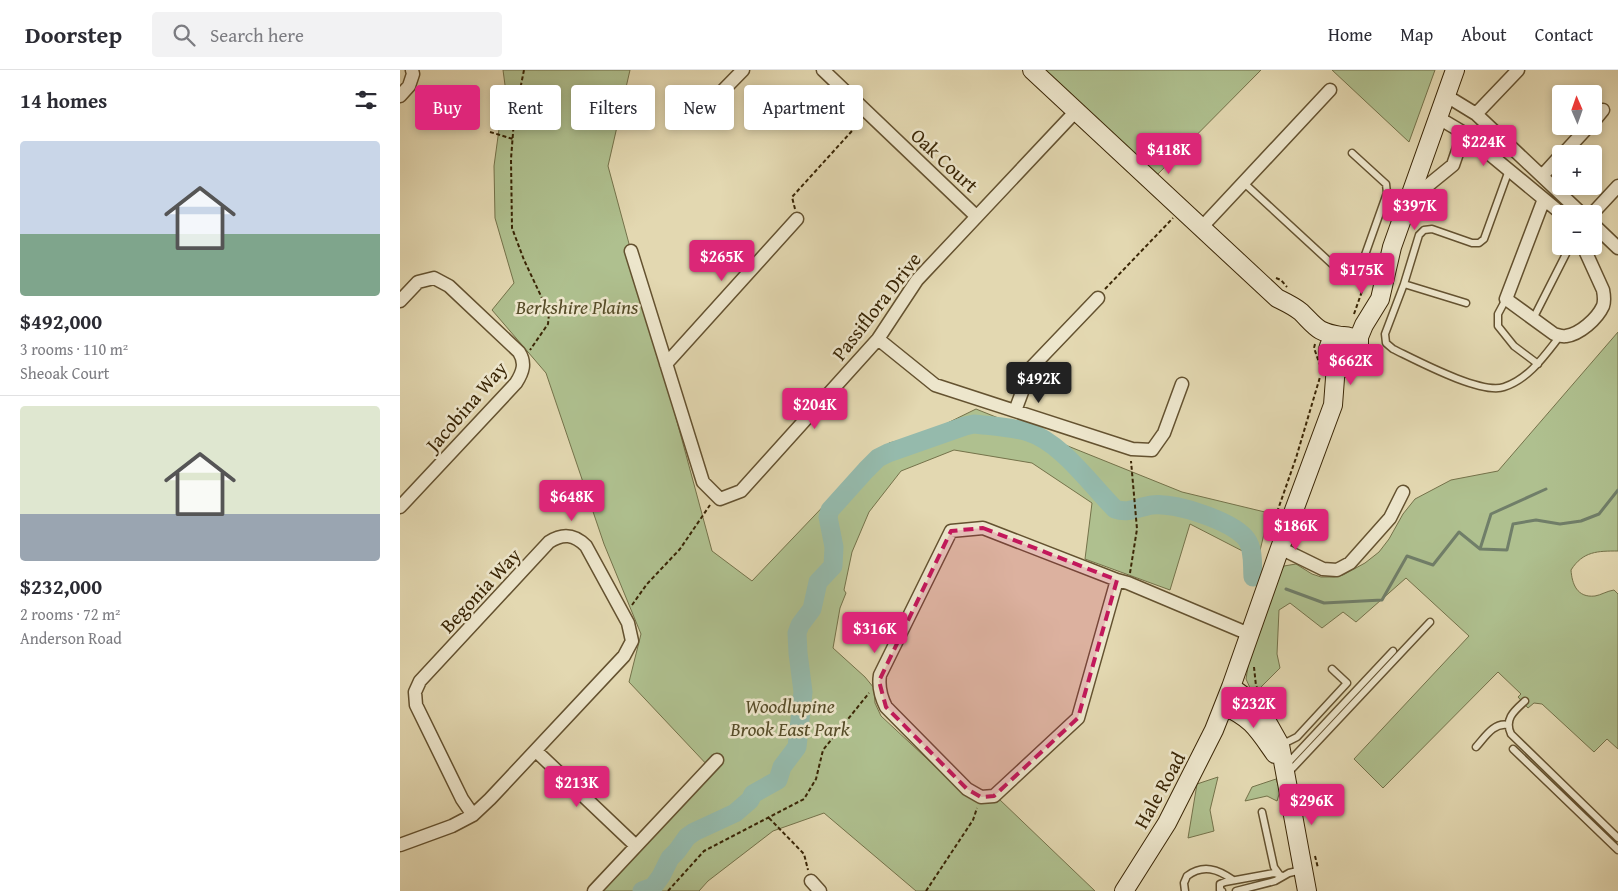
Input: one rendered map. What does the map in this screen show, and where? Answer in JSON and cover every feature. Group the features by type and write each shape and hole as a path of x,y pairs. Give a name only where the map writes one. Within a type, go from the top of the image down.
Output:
{"main road":[{"path":"1032,70 1277,298 1295,307 1318,330 1352,338 1359,344"},
{"path":"1333,405 1330,344 1336,337 1342,336 1351,328 1363,308 1384,251 1407,204 1454,70"},
{"path":"1333,405 1343,393 1354,364 1360,355 1359,337 1380,298 1389,266 1384,251"},
{"path":"1277,298 1283,311 1316,340 1332,360 1345,368 1354,364"},
{"name":"Hale Road","path":"1124,891 1152,848 1181,797 1205,750 1224,706 1333,405"},
{"path":"1231,687 1252,702 1262,713 1270,724 1280,745 1308,891"},
{"path":"1224,706 1250,720 1285,771"}],"street":[{"path":"400,96 409,86 413,74 412,70"},
{"path":"728,85 743,70"},
{"name":"Oak Court","path":"822,70 976,216"},
{"path":"1476,114 1518,70"},
{"path":"1201,228 1330,90"},
{"path":"1445,95 1476,114 1573,205"},
{"name":"Passiflora Drive","path":"716,495 720,499 741,491 878,339 917,280 1076,111"},
{"path":"1437,117 1464,133 1552,206"},
{"path":"1407,204 1453,165 1464,133"},
{"path":"1571,145 1580,135"},
{"path":"1542,176 1552,166"},
{"path":"1600,205 1618,186"},
{"path":"1544,199 1506,299 1554,334 1564,337 1574,334 1592,321 1603,306 1605,298 1587,255"},
{"path":"666,364 797,219"},
{"path":"1602,233 1618,248"},
{"path":"631,252 703,482 716,495"},
{"name":"Jacobina Way","path":"400,302 418,282 434,278 449,286 519,352 524,366 516,383 400,507"},
{"path":"1015,411 1031,368 1098,298"},
{"path":"878,339 936,385 1132,449 1152,450 1164,433 1182,384"},
{"path":"1280,548 1323,568 1337,570 1350,563 1390,518 1403,492"},
{"path":"1123,582 1078,718 994,796 981,797 967,789 886,707 881,693 880,675 951,531 983,528 1123,582 1249,634"},
{"name":"Begonia Way","path":"400,845 452,826 472,815 536,751 624,656 632,641 628,623 586,546 579,539 570,535 559,536 549,542 420,681 415,692 416,705 472,815"},
{"path":"536,751 636,846"},
{"path":"594,891 717,760"},
{"path":"811,881 820,891"}],"lane":[{"path":"1244,182 1345,276 1354,276 1360,269 1387,193 1386,184 1352,153"},
{"path":"1509,170 1484,239 1472,243 1432,229 1424,230 1419,235 1404,284 1385,334 1386,343 1392,349 1479,386 1503,388 1523,378 1538,364 1560,336"},
{"path":"1533,319 1565,255"},
{"path":"1404,284 1466,303"},
{"path":"1506,299 1498,314 1498,326 1514,346 1538,364"},
{"path":"1285,771 1430,622"},
{"path":"1285,771 1393,651"},
{"path":"1280,745 1297,737 1347,683 1332,669"},
{"path":"1524,701 1509,718 1508,725 1511,734 1618,838"},
{"path":"1476,747 1495,727 1502,724 1508,725"},
{"path":"1513,749 1618,850"},
{"path":"1262,812 1274,867 1281,875"},
{"path":"1236,891 1275,881 1281,875 1304,869"},
{"path":"1185,891 1184,882 1187,876 1197,870 1218,870 1233,880"},
{"path":"1222,891 1220,890 1220,884 1233,880 1268,873 1281,875"}],"path":[{"path":"522,356 528,354 548,324 549,314 524,260 512,228 514,120 524,70"},
{"path":"409,86 415,90"},
{"path":"797,219 792,197 868,114"},
{"path":"490,132 513,139"},
{"path":"1098,298 1181,210"},
{"path":"1352,318 1384,251"},
{"path":"1274,525 1320,379 1321,367 1314,348 1316,340"},
{"path":"1123,582 1137,529 1132,449"},
{"path":"622,613 629,609 647,584 680,549 716,495"},
{"path":"668,891 704,851 804,799 816,779 823,750 879,681"},
{"path":"926,891 973,820 981,797"},
{"path":"769,818 804,854 811,881"}],"highlighted area":[{"path":"983,528 1117,580 1078,718 994,796 981,797 967,789 886,707 879,681 951,531"}],"green space":[{"path":"503,70 630,70 627,85 571,85 571,130 616,130 608,166 712,551 752,581 835,494 889,443 925,434 976,409 1182,492 1269,513 1258,559 1190,524 1170,590 1085,559 1092,503 1032,463 954,450 901,471 869,512 852,552 844,590 846,593 840,608 833,648 865,677 874,688 875,703 881,716 953,783 999,799 1095,891 916,891 824,813 773,831 708,881 699,891 594,891 710,768 629,682 641,634 604,544 546,373 492,310 514,283 495,218 494,166 499,130 561,130 561,85 505,85"},
{"path":"1031,70 1261,70 1151,181"},
{"path":"1332,70 1435,70 1409,142"},
{"path":"1618,332 1618,551 1592,553 1581,559 1571,570 1574,585 1584,595 1595,596 1614,590 1618,594 1618,749 1607,739 1594,752 1542,704 1534,703 1528,708 1518,697 1521,694 1498,672 1383,788 1354,759 1469,636 1406,578 1356,622 1343,612 1322,628 1290,603 1279,610 1277,654 1280,668 1258,690 1251,690 1246,679 1250,654 1280,573 1284,566 1296,564 1321,577 1343,575 1365,563 1379,552 1415,499 1451,480 1498,471"},
{"path":"1218,777 1210,810 1214,831 1188,838 1197,784"},
{"path":"1276,779 1280,791 1277,801 1267,796 1245,801 1252,787"}],"waterway":[{"path":"642,891 653,887 670,858 687,837 735,813 750,800 753,794 778,780 782,767 797,747 803,692 797,633 800,625 812,609 818,582 833,566 834,547 828,517 830,510 878,458 974,424 1028,432 1040,437 1064,454 1115,509 1129,510 1162,505 1203,514 1230,526 1240,533 1249,544 1252,553 1253,577"},
{"path":"1286,589 1324,603 1382,600 1407,556 1433,565 1459,532 1480,549 1491,514 1546,489"},
{"path":"1480,549 1507,550 1513,524 1536,520 1560,524 1581,521 1599,514 1618,490"}],"park label":[{"name":"Berkshire Plains","path":"577,306"},
{"name":"Woodlupine Brook East Park","path":"790,716"}]}
